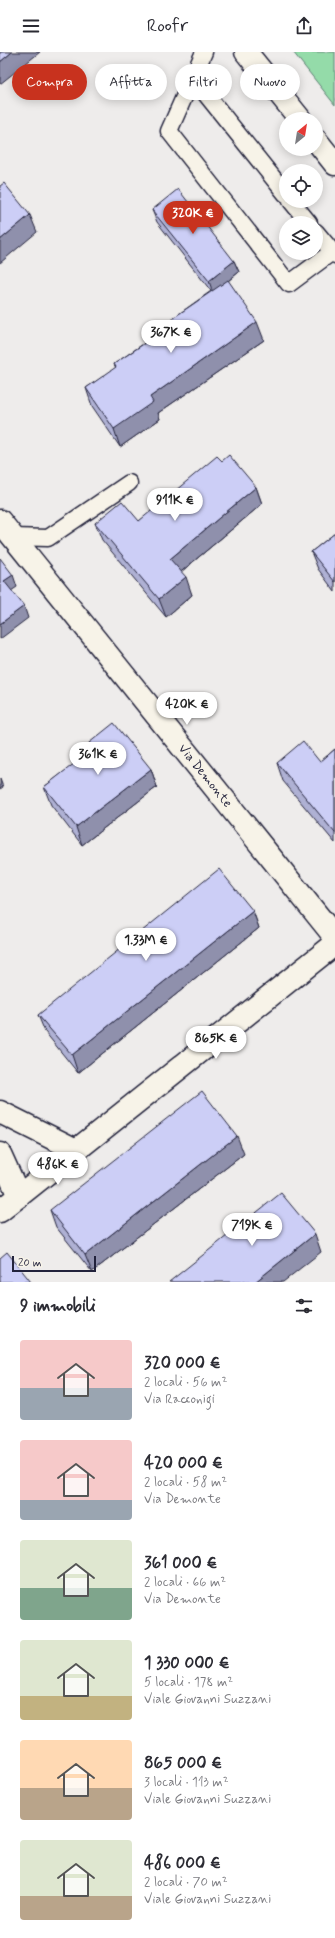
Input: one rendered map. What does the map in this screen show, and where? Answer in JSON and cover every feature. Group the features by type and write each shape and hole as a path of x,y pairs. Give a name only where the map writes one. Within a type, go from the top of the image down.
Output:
{"street":[{"path":"246,52 294,112"},
{"path":"323,149 335,164"},
{"name":"Via Demonte","path":"6,529 335,937"},
{"path":"0,1211 335,944"},
{"path":"0,1112 76,1150"},
{"path":"0,1154 19,1196"}],"lane":[{"path":"199,64 204,52"},
{"path":"183,100 169,131 288,284 333,253 323,241"},
{"path":"211,100 279,185"},
{"path":"297,208 303,216"},
{"path":"6,529 48,538 129,483"}],"green space":[{"path":"293,52 335,52 335,105"}],"building":[{"path":"0,52 12,52 0,62"},
{"path":"4,183 30,215 0,240 0,186"},
{"path":"178,189 234,261 209,281 152,210"},
{"path":"228,280 257,322 150,397 153,402 114,429 86,388 116,367 114,364 176,322 173,318"},
{"path":"229,455 256,487 170,559 186,577 159,599 95,523 122,501 139,521 217,456 222,461"},
{"path":"335,533 335,582 311,552"},
{"path":"0,558 13,575 4,581 24,606 0,624"},
{"path":"114,723 151,769 76,827 44,787 93,749 89,743"},
{"path":"303,741 320,762 335,749 335,833 277,763"},
{"path":"219,869 253,911 72,1055 38,1015"},
{"path":"202,1091 237,1136 85,1255 50,1210"},
{"path":"281,1193 315,1234 255,1282 169,1282"},
{"path":"7,1252 31,1282 0,1282 0,1258"}]}
